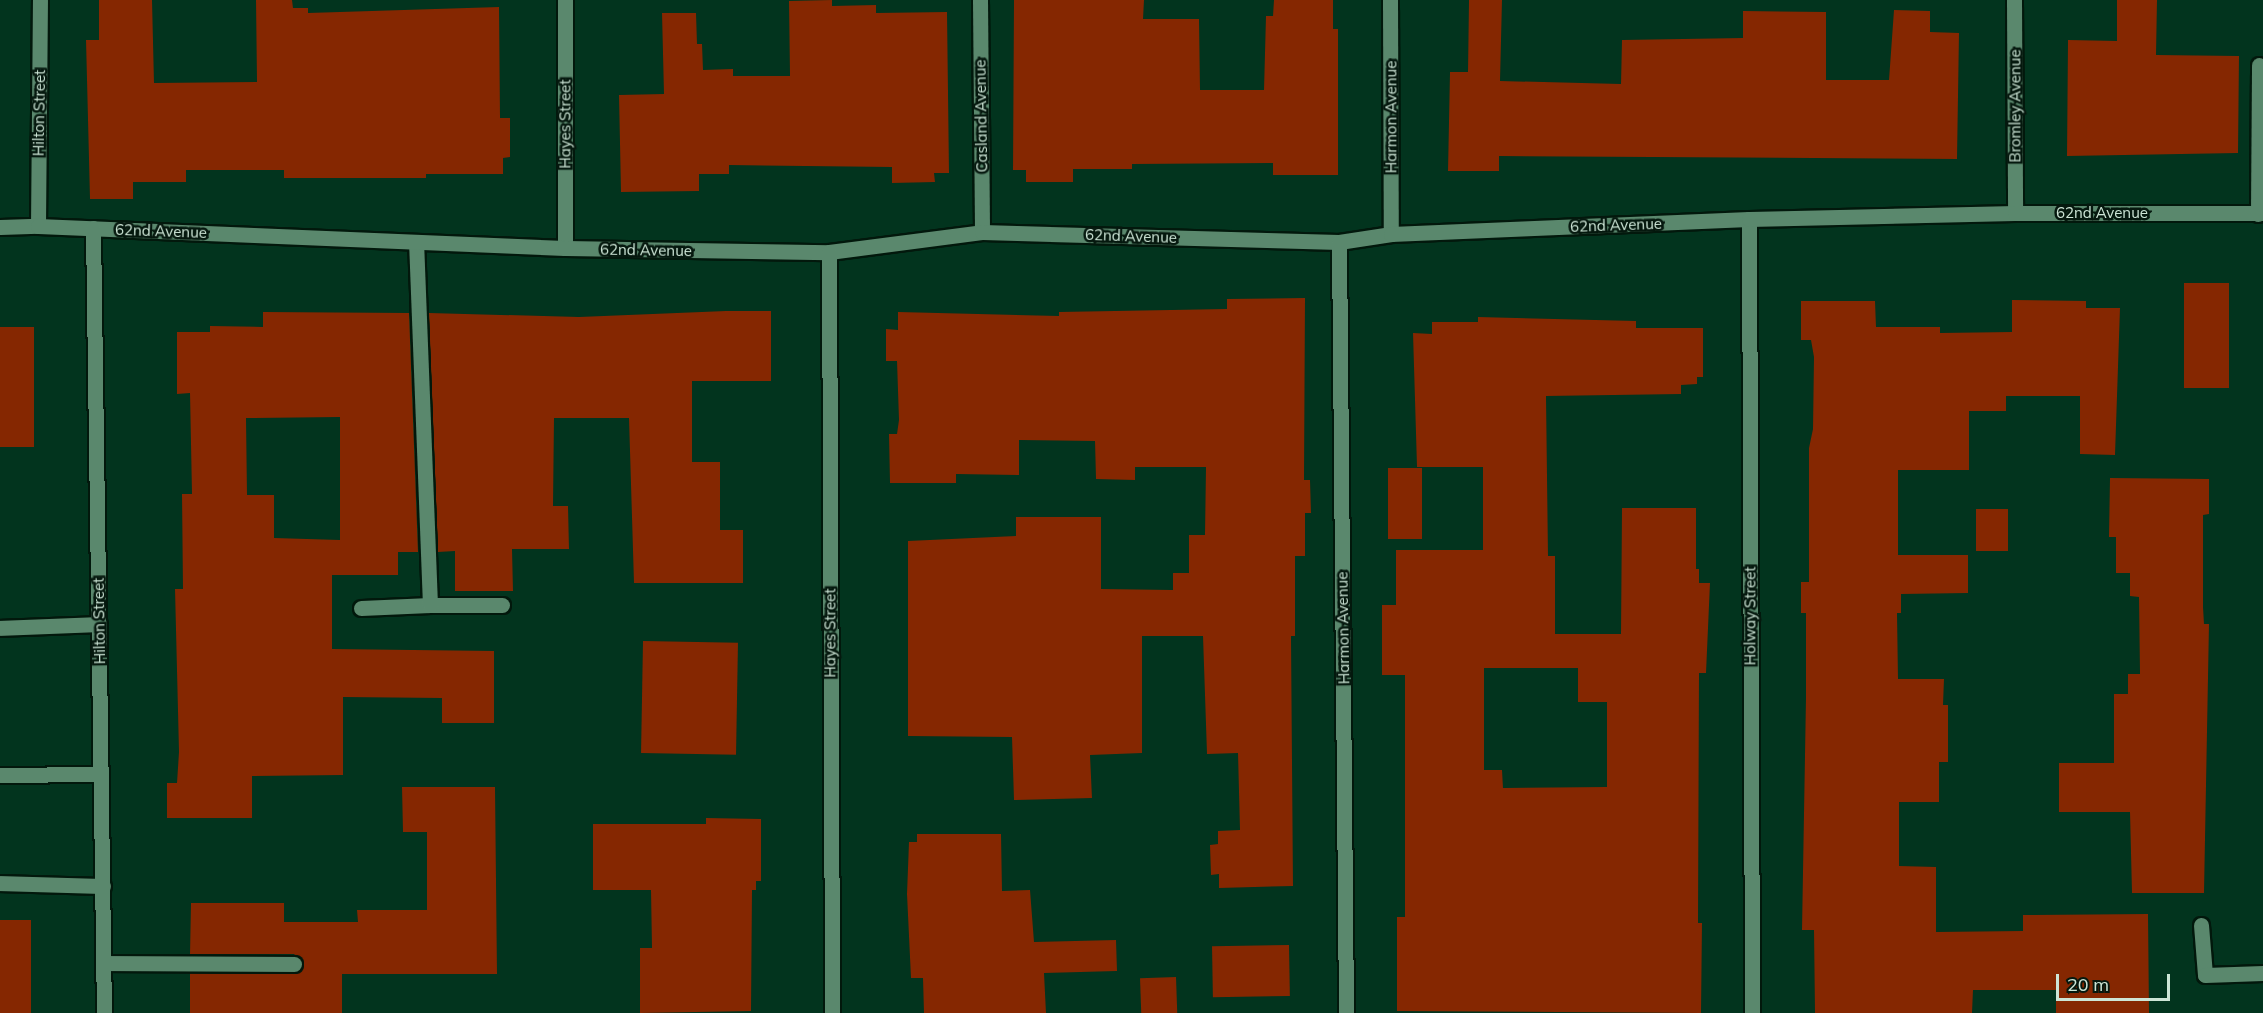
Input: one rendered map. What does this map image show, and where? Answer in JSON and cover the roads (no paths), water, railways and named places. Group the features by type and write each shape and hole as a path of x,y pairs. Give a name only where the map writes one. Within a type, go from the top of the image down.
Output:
{"street":[{"name":"Hilton Street","path":"38,226 40,0"},
{"name":"Hayes Street","path":"565,0 565,248"},
{"name":"Casland Avenue","path":"980,0 982,232"},
{"name":"Harmon Avenue","path":"1390,0 1391,234"},
{"name":"Bromley Avenue","path":"2014,0 2015,213"},
{"path":"2259,65 2260,214"},
{"name":"62nd Avenue","path":"0,227 93,228 565,248 829,252 982,232 1339,242 1391,234 1749,219 2015,213 2260,214"},
{"name":"Holway Street","path":"1749,219 1752,1013"},
{"name":"Hilton Street","path":"93,228 104,1013"},
{"path":"416,242 430,606"},
{"name":"Harmon Avenue","path":"1339,242 1346,1013"},
{"name":"Hayes Street","path":"829,252 832,1013"},
{"path":"361,608 502,605"},
{"path":"0,628 99,624"},
{"path":"0,775 101,774"},
{"path":"0,883 103,886"},
{"path":"2200,925 2205,975 2263,972"},
{"path":"104,963 294,964"}]}
